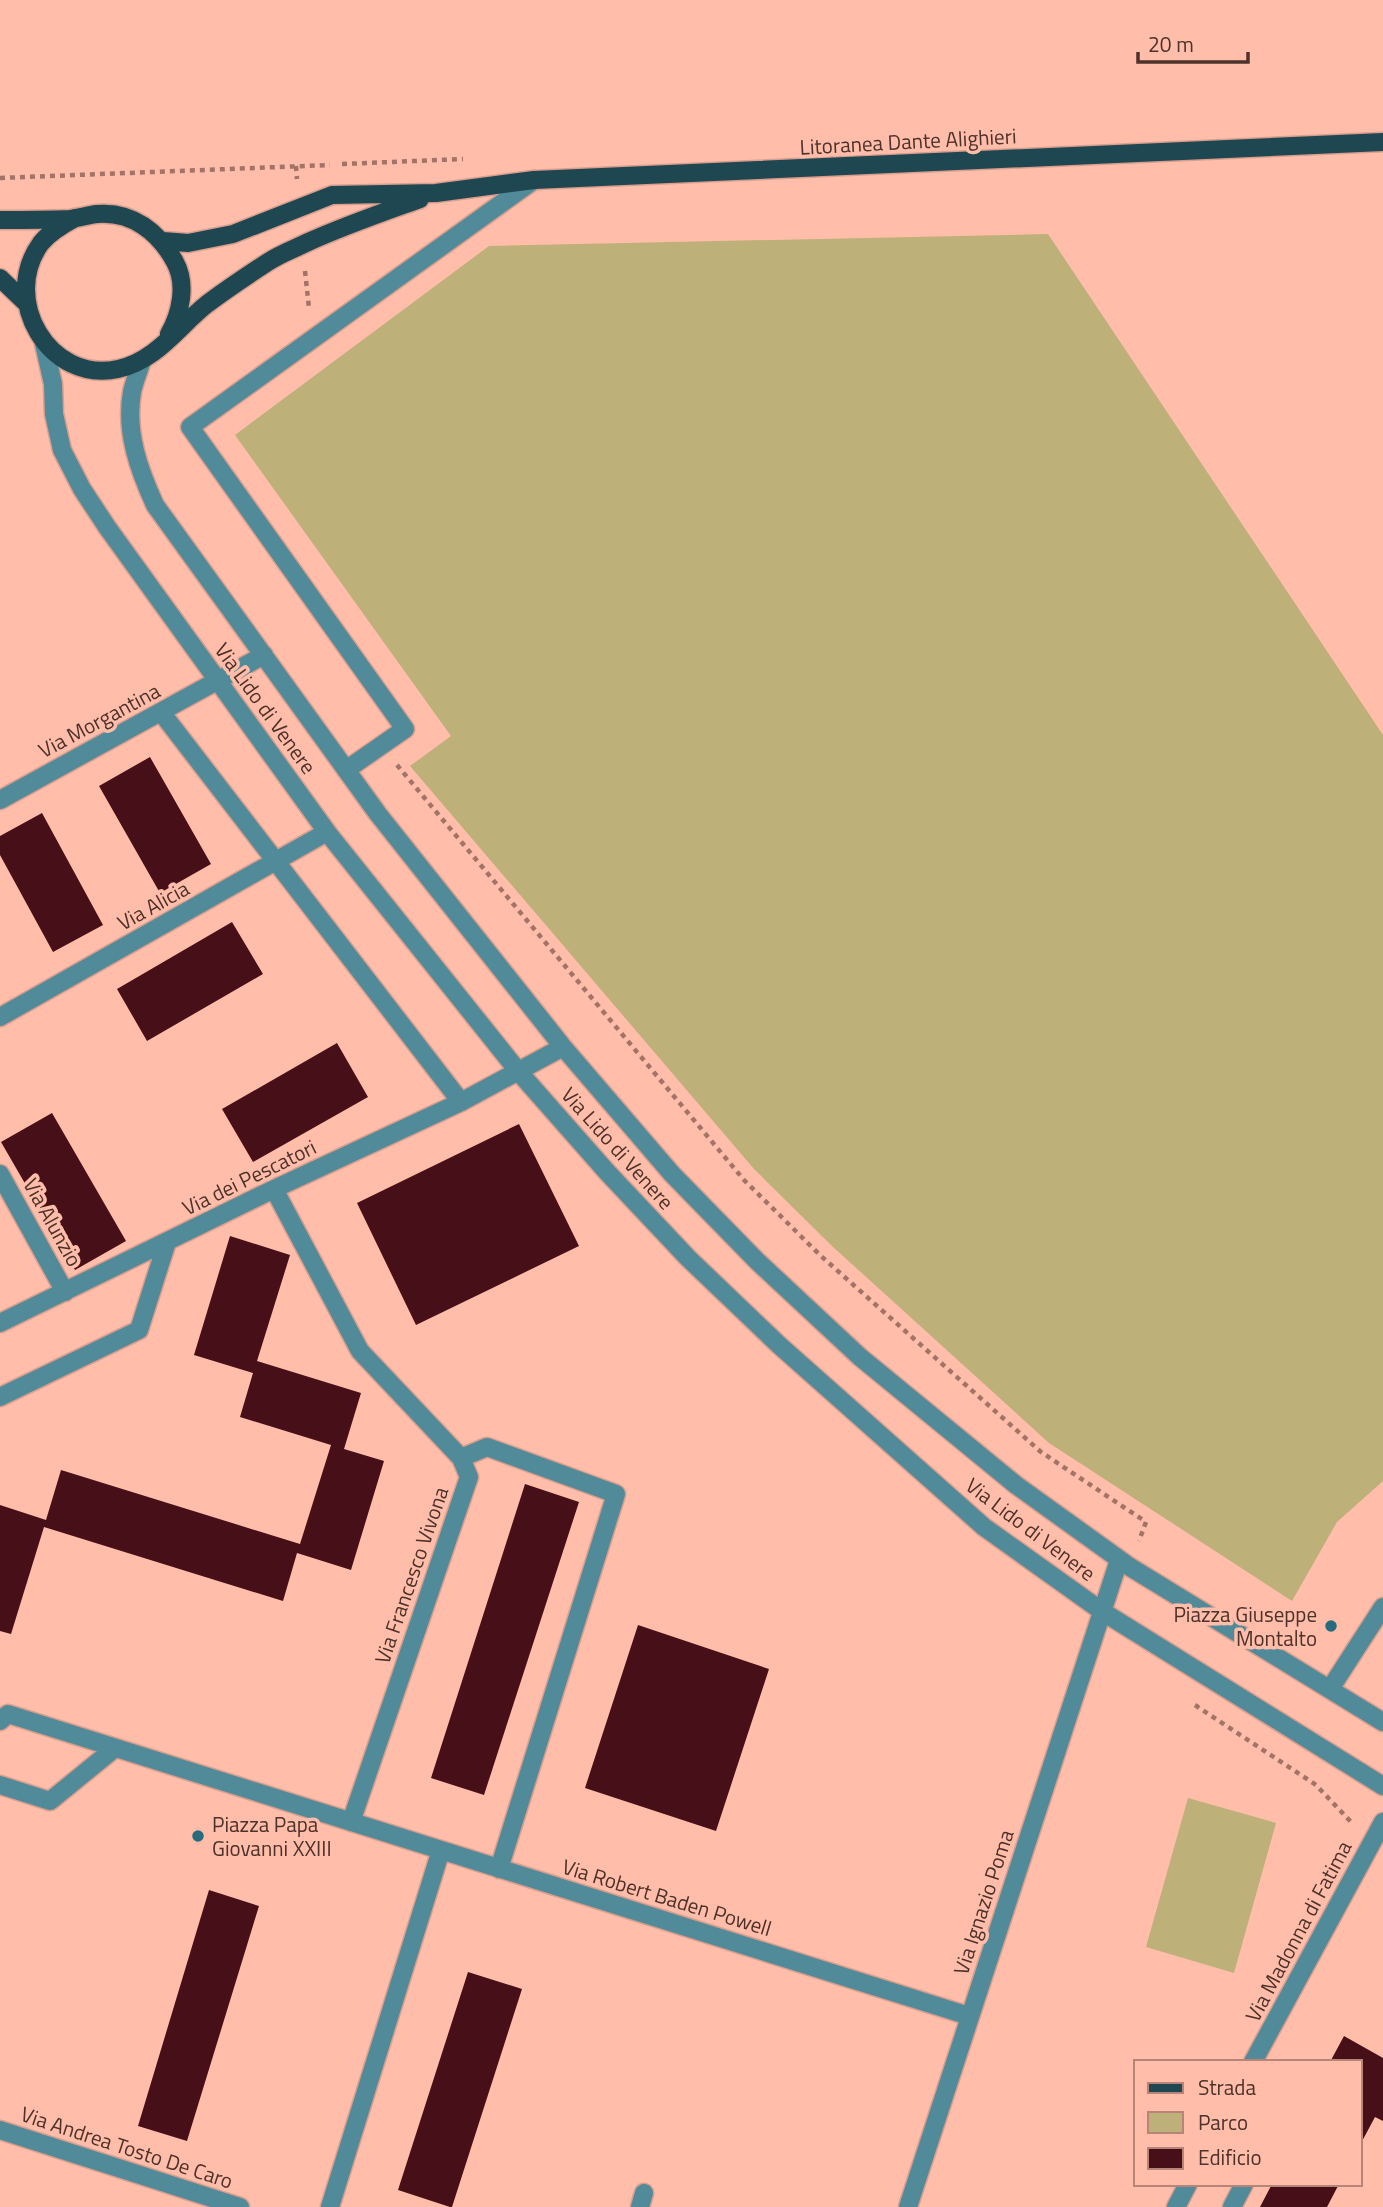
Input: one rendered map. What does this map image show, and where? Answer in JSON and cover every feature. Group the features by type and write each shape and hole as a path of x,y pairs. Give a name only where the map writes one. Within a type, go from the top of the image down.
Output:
{"main road":[{"name":"Litoranea Dante Alighieri","path":"436,193 534,180 1383,142"},
{"path":"163,241 188,243 233,234 332,195 436,193"},
{"path":"75,218 56,228 41,243 30,261 25,281 25,302 31,325 44,344 65,361 90,370 117,369 142,360 207,305 271,259 347,224 436,193"},
{"path":"0,220 75,218 98,214 122,216 145,225 163,241 177,265 182,292 177,319 163,343"},
{"path":"0,278 25,302"}],"street":[{"path":"346,770 405,729 190,427 534,180"},
{"name":"Via Lido di Venere","path":"44,344 53,384 54,414 62,450 82,489 107,527 327,832 518,1071 607,1172 688,1258 779,1345 985,1527 1103,1612 1383,1786"},
{"name":"Via Lido di Venere","path":"142,360 132,392 131,428 140,471 155,505 378,814 563,1047 672,1174 757,1261 860,1357 1016,1486 1119,1560 1383,1722"},
{"name":"Via Morgantina","path":"0,800 264,655"},
{"path":"160,712 461,1102"},
{"name":"Via Alicia","path":"0,1017 327,832"},
{"name":"Via dei Pescatori","path":"0,1324 274,1189 461,1102 563,1047"},
{"name":"Via Alunzio","path":"2,1183 65,1292"},
{"path":"274,1189 360,1351 461,1458 487,1447 616,1494 499,1869"},
{"path":"0,1397 139,1330 167,1242"},
{"name":"Via Francesco Vivona","path":"351,1822 469,1477 461,1458"},
{"name":"Via Ignazio Poma","path":"908,2207 1119,1560"},
{"path":"1330,1689 1383,1607"},
{"name":"Via Robert Baden Powell","path":"3,1714 969,2016"},
{"path":"0,1785 50,1801 115,1748"},
{"name":"Via Madonna di Fatima","path":"1254,2060 1383,1822"},
{"path":"330,2207 441,1850"},
{"name":"Via Andrea Tosto De Caro","path":"0,2130 240,2207"},
{"path":"1176,2207 1187,2186"},
{"path":"1232,2207 1243,2186"}],"path":[{"path":"1194,1704 1316,1786 1359,1830"}],"green space":[{"path":"1048,234 1383,735 1383,1481 1337,1522 1292,1601 1049,1443 832,1246 754,1169 410,766 451,736 235,435 489,246"},
{"path":"1188,1798 1276,1823 1234,1973 1146,1947"}],"building":[{"path":"150,757 211,864 160,893 99,786"},
{"path":"42,813 103,925 53,952 0,855 0,836"},
{"path":"232,922 263,974 147,1041 117,989"},
{"path":"337,1043 368,1097 253,1162 222,1109"},
{"path":"52,1113 126,1241 75,1270 1,1142"},
{"path":"519,1124 579,1246 416,1325 357,1203"},
{"path":"230,1236 290,1255 257,1361 361,1393 344,1449 384,1461 351,1570 297,1553 283,1601 44,1527 11,1634 0,1631 0,1505 46,1520 61,1470 300,1544 331,1445 240,1417 253,1373 194,1355"},
{"path":"525,1484 579,1502 484,1795 431,1778"},
{"path":"638,1625 769,1669 716,1831 585,1788"},
{"path":"209,1890 259,1906 187,2141 138,2126"},
{"path":"468,1972 522,1989 450,2207 398,2190"},
{"path":"1344,2036 1383,2058 1383,2121 1375,2117 1362,2141 1362,2060 1331,2060"},
{"path":"1271,2186 1338,2186 1327,2207 1260,2207"}],"place":[{"name":"Piazza Giuseppe Montalto","path":"1331,1626"},
{"name":"Piazza Papa Giovanni XXIII","path":"198,1836"}]}
